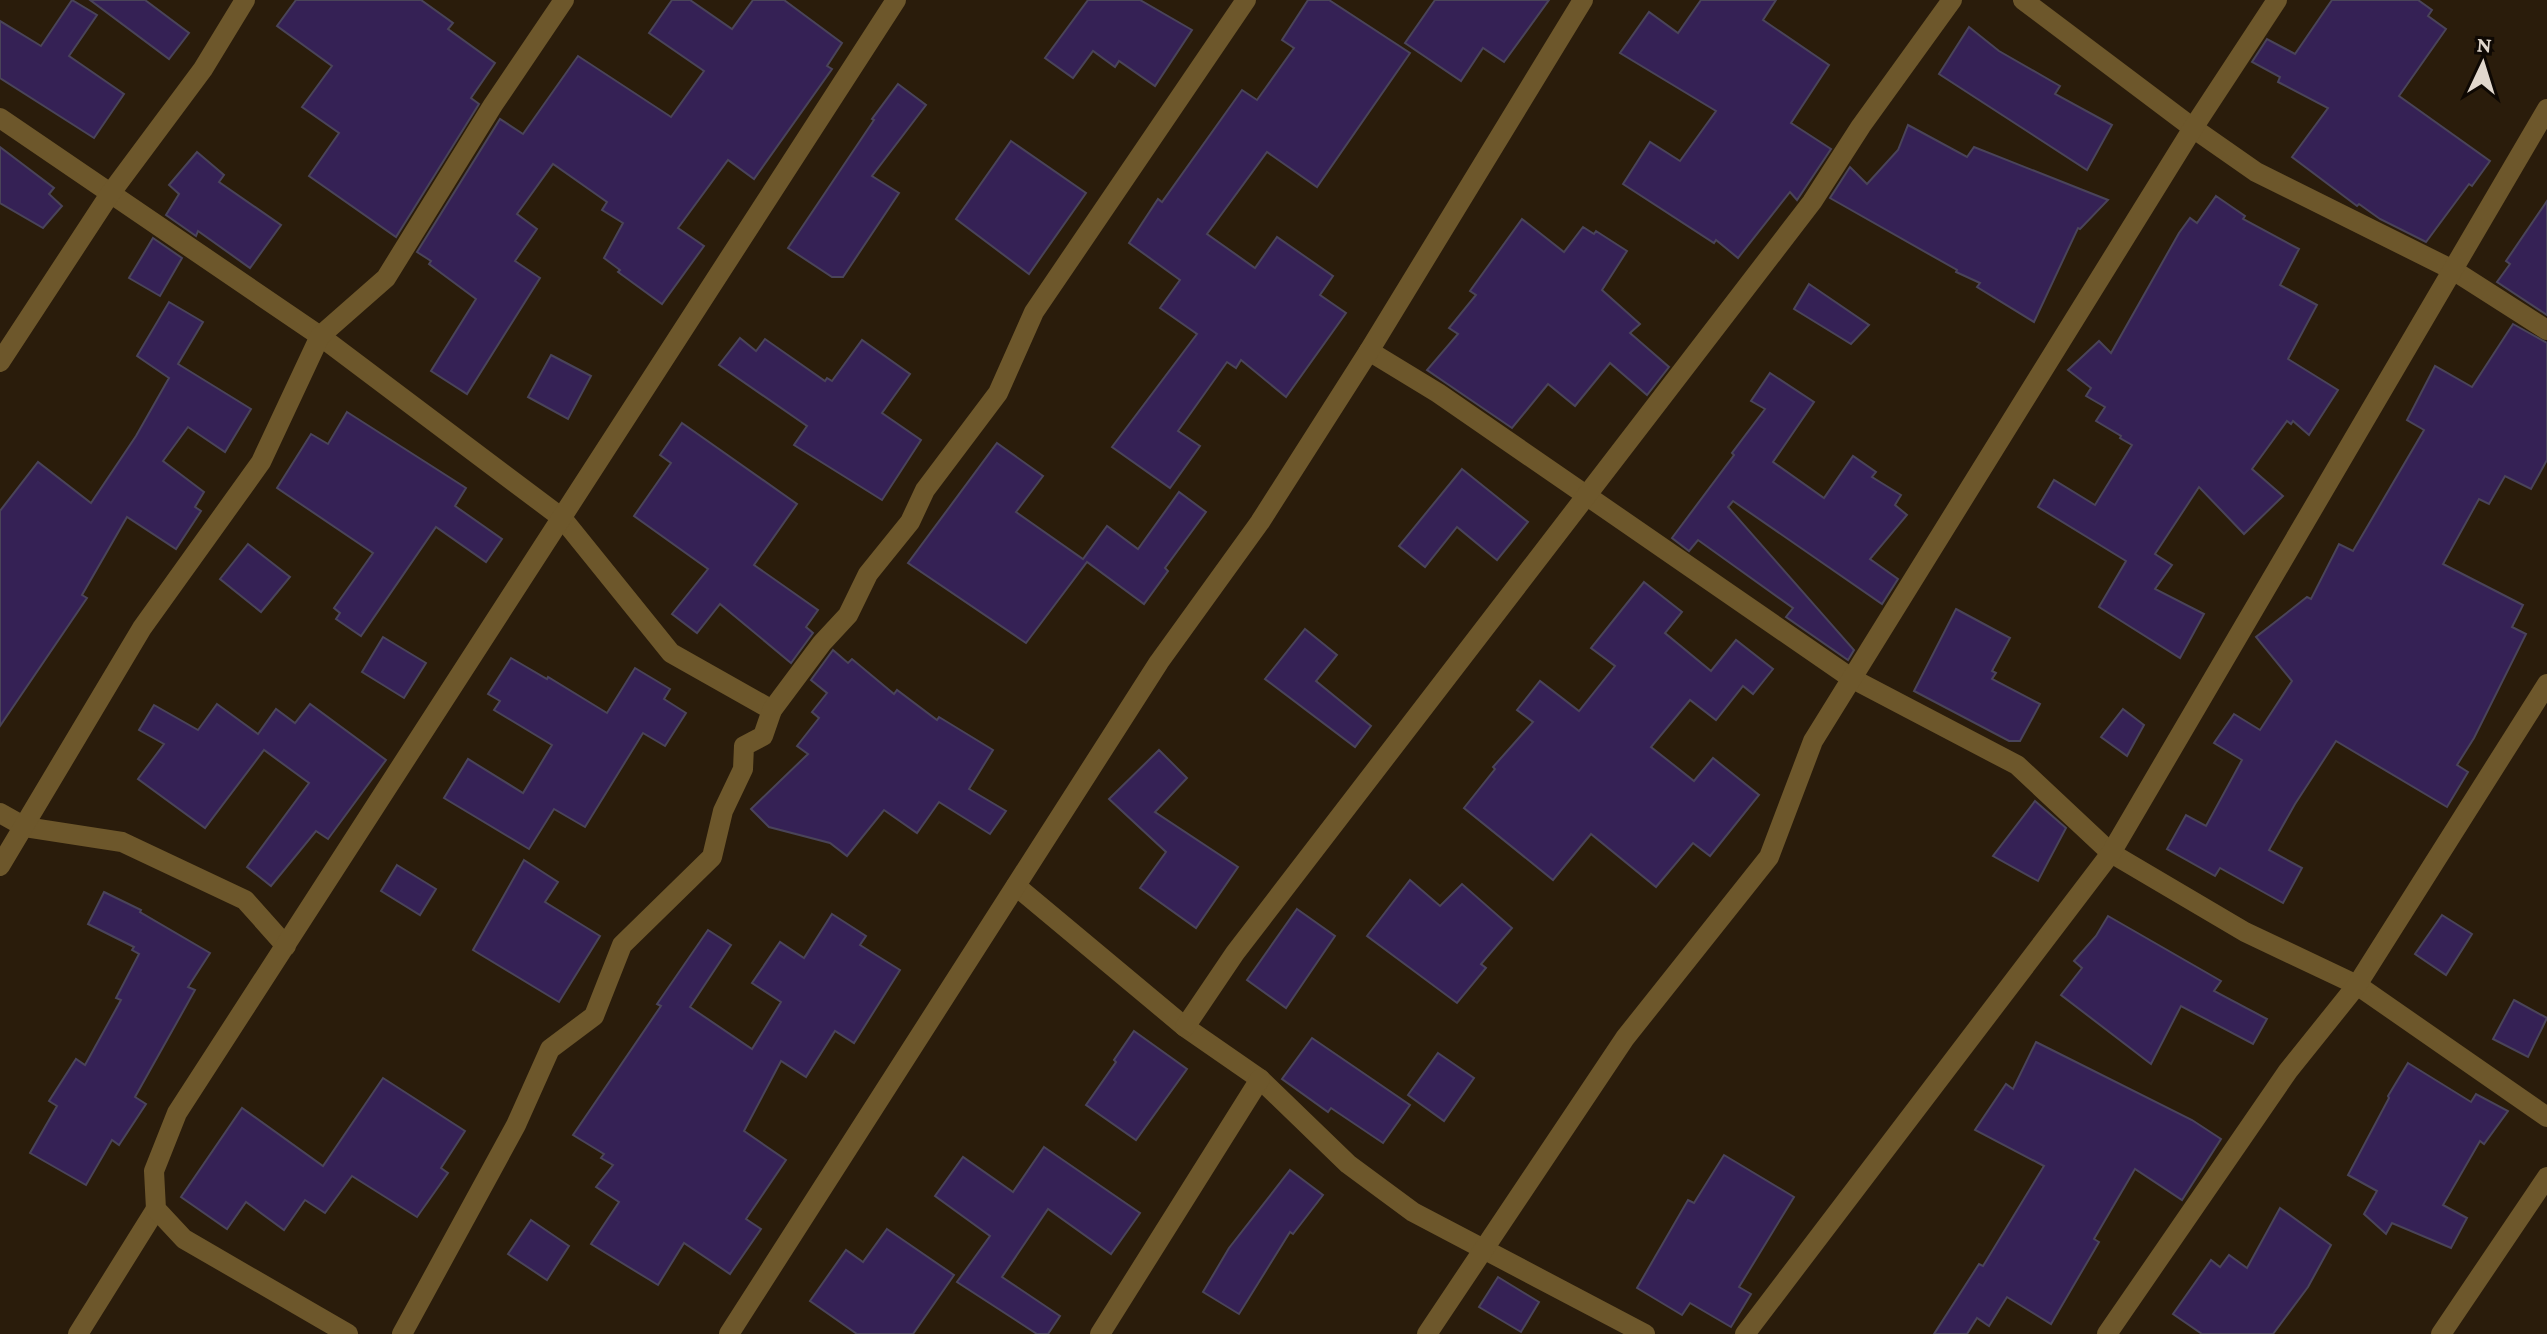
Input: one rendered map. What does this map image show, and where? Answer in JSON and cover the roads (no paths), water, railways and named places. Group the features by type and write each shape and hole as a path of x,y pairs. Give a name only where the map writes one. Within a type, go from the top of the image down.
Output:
{"street":[{"path":"0,362 110,194 203,69 245,0"},
{"path":"0,866 142,628 261,462 320,336 386,278 493,105 564,0"},
{"path":"78,1334 156,1209 154,1171 177,1113 896,0"},
{"path":"402,1334 516,1125 550,1049 594,1016 622,945 712,857 723,811 743,769 744,746 763,736 772,710 822,643 848,615 868,574 910,522 925,490 998,393 1034,312 1246,0"},
{"path":"729,1334 1159,662 1260,522 1369,351 1583,0"},
{"path":"1185,1027 1235,953 1812,202 1861,126 1952,0"},
{"path":"2023,0 2256,172 2453,270 2547,330"},
{"path":"1427,1334 1625,1038 1769,857 1813,741 2193,128 2277,0"},
{"path":"1745,1334 2111,853 2547,109"},
{"path":"0,118 320,336 562,518 671,653 772,710"},
{"path":"1369,351 1438,393 1851,678 2017,765 2111,853 2245,932 2357,985 2547,1117"},
{"path":"2107,1334 2288,1071 2357,985 2547,684"},
{"path":"0,813 25,827 122,842 245,900 286,946"},
{"path":"1016,886 1185,1027 1260,1079 1348,1164 1413,1212 1645,1334"},
{"path":"1100,1334 1260,1079"},
{"path":"2441,1334 2547,1177"},
{"path":"156,1209 184,1239 348,1334"}]}
